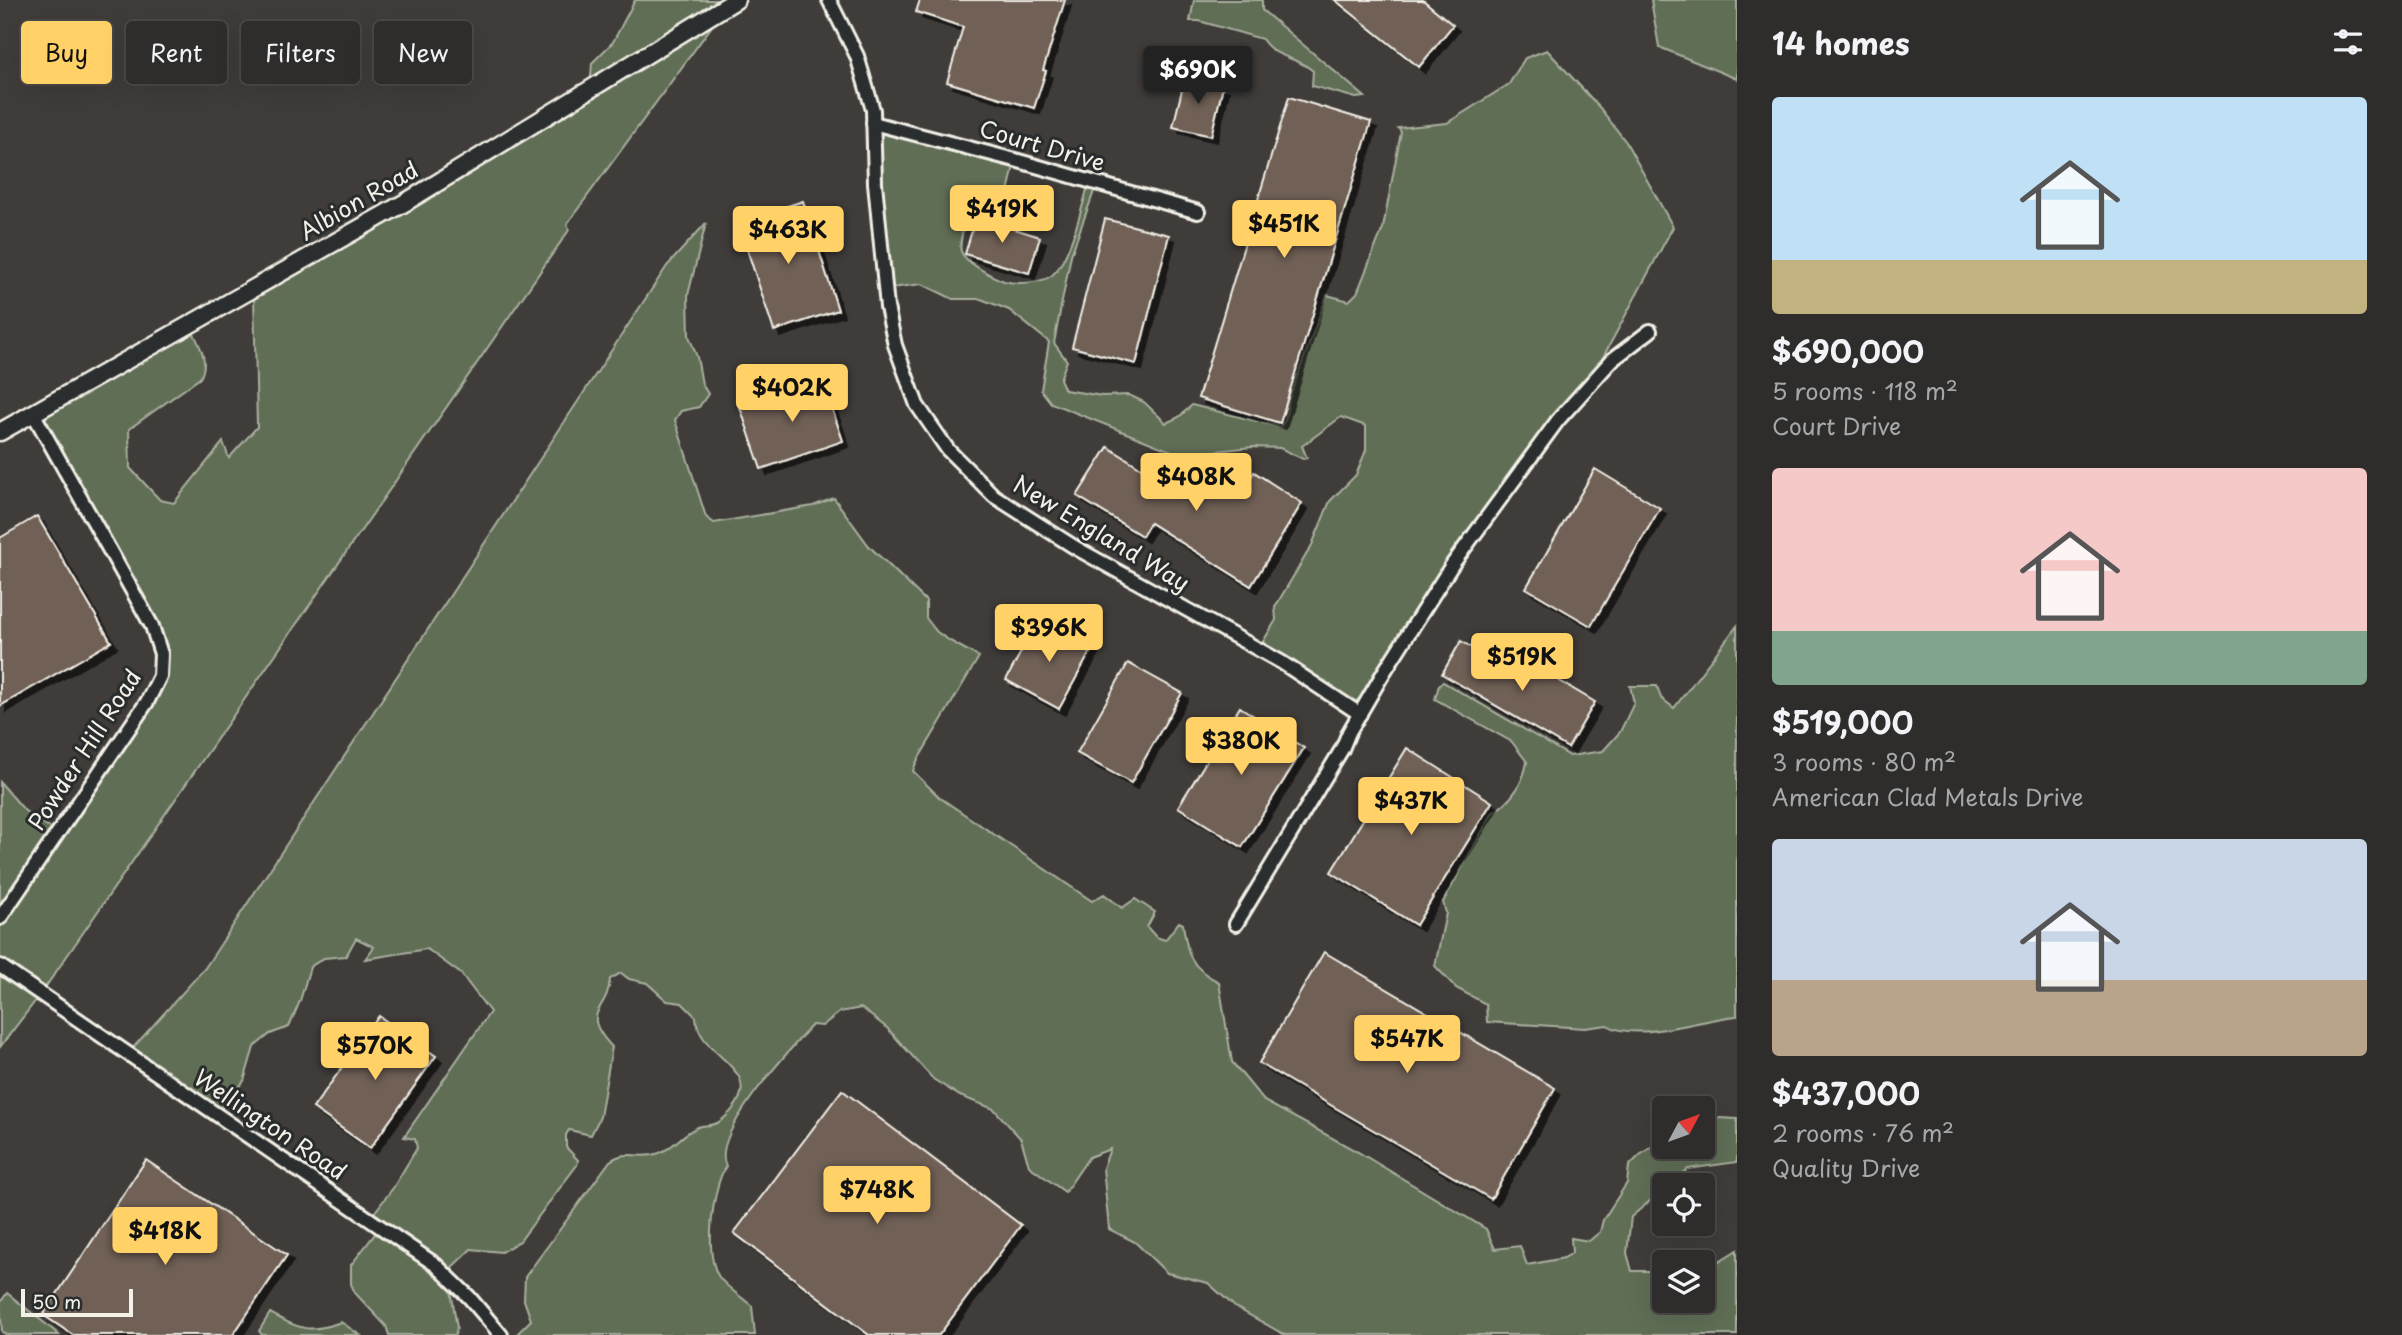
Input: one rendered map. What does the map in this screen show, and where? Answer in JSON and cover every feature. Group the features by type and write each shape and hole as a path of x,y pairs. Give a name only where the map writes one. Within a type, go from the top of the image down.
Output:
{"main road":[{"name":"Albion Road","path":"0,432 406,202 736,0"}],"street":[{"name":"New England Way","path":"828,0 857,56 873,110 875,183 887,307 895,345 917,405 948,450 994,496 1076,548 1281,662 1360,714"},
{"name":"Court Drive","path":"873,123 1198,212"},
{"path":"1236,924 1384,672 1452,565 1558,420 1612,360 1650,331"},
{"name":"Powder Hill Road","path":"0,918 123,740 160,676 161,654 152,626 33,413"},
{"name":"Wellington Road","path":"0,966 436,1265 469,1297 501,1335"}],"green space":[{"path":"635,0 731,0 567,224 569,230 40,995 0,1047 0,782 25,811 58,833 150,696 161,648 38,418 191,328 204,359 200,378 129,429 130,468 160,500 174,503 223,442 229,458 257,427 254,296 590,89 592,63 613,42"},
{"path":"1194,0 1262,0 1262,10 1365,97 1356,98 1312,86 1313,71 1273,51 1262,39 1199,21 1190,21"},
{"path":"1651,0 1737,0 1737,79 1659,47"},
{"path":"1547,50 1600,108 1626,142 1673,227 1594,374 1555,421 1360,698 1349,706 1258,650 1276,620 1275,607 1312,545 1330,501 1356,475 1366,450 1366,426 1341,417 1302,446 1307,458 1303,459 1280,448 1252,447 1181,455 1051,403 1041,390 1049,342 1009,310 981,299 953,299 922,284 883,289 879,124 1015,162 1004,209 973,204 969,209 961,241 961,251 967,260 1004,281 1035,282 1051,276 1058,269 1075,232 1089,182 1097,183 1071,255 1054,343 1067,361 1060,379 1065,390 1103,396 1129,395 1144,402 1166,423 1179,417 1192,405 1280,427 1285,420 1289,399 1327,295 1349,301 1357,293 1383,228 1401,132 1398,128 1447,123 1509,84 1525,58"},
{"path":"706,223 688,295 689,336 697,357 702,384 708,394 699,407 681,411 675,420 706,517 714,523 813,506 834,498 869,546 926,601 926,618 937,632 979,657 913,771 939,797 1092,901 1104,894 1122,908 1135,899 1155,912 1147,927 1156,937 1165,940 1179,922 1183,924 1192,959 1209,977 1219,982 1232,1062 1264,1101 1360,1153 1486,1229 1495,1249 1520,1246 1527,1265 1564,1258 1572,1253 1571,1238 1589,1241 1600,1232 1603,1220 1627,1183 1629,1166 1652,1146 1652,1159 1715,1159 1715,1118 1737,1119 1737,1162 1688,1169 1683,1173 1652,1173 1652,1199 1631,1217 1627,1253 1632,1271 1652,1271 1652,1313 1715,1313 1715,1264 1737,1250 1737,1335 1285,1335 1235,1307 1208,1283 1167,1273 1135,1242 1109,1229 1103,1168 1110,1149 1089,1157 1065,1192 1029,1166 1021,1139 994,1109 960,1096 933,1079 887,1028 861,1008 840,1012 822,1026 812,1025 755,1093 729,1134 724,1152 726,1166 714,1205 712,1253 719,1277 752,1306 755,1335 516,1335 531,1320 524,1300 525,1277 610,1161 626,1155 646,1156 659,1153 692,1130 717,1123 735,1106 742,1090 740,1079 734,1070 706,1041 699,1030 696,1017 682,1003 667,1001 647,983 629,979 621,973 610,979 596,1018 597,1026 612,1047 600,1117 591,1135 569,1130 566,1135 566,1147 578,1160 577,1165 520,1241 501,1252 471,1249 448,1271 457,1328 455,1335 389,1335 386,1326 355,1293 351,1284 351,1265 381,1226 371,1217 393,1188 417,1148 415,1139 404,1137 490,1012 461,974 427,949 365,959 374,947 356,938 346,956 324,958 310,967 289,1027 270,1034 254,1047 244,1081 219,1112 130,1051 205,968 667,266"},
{"path":"1737,626 1737,1016 1635,1032 1607,1025 1585,1028 1487,1022 1486,1004 1456,988 1435,966 1446,913 1443,902 1492,813 1516,791 1527,762 1512,742 1435,699 1439,685 1443,682 1570,756 1603,751 1620,732 1634,703 1630,686 1657,686 1661,698 1674,708"},
{"path":"7,1293 59,1335 7,1335 2,1332 0,1303"},
{"path":"270,1313 304,1328 320,1328 341,1322 360,1335 262,1335 259,1331"}],"building":[{"path":"920,0 1065,0 1034,108 947,82 963,27 916,12"},
{"path":"1335,0 1423,0 1453,25 1419,67"},
{"path":"1185,77 1223,86 1211,136 1173,127"},
{"path":"1289,97 1371,122 1280,423 1198,398"},
{"path":"803,201 838,310 774,331 738,222"},
{"path":"976,217 1040,237 1029,273 965,254"},
{"path":"1105,219 1169,235 1136,364 1072,347"},
{"path":"822,379 843,441 761,469 740,407"},
{"path":"1108,447 1170,486 1176,476 1204,493 1214,478 1240,494 1254,472 1302,503 1251,586 1150,523 1142,536 1077,496"},
{"path":"1595,469 1660,508 1591,626 1526,588"},
{"path":"37,516 111,642 0,706 0,538"},
{"path":"1038,620 1092,649 1059,709 1006,680"},
{"path":"1461,641 1506,668 1514,654 1595,702 1568,748 1442,674"},
{"path":"1128,663 1182,693 1131,783 1077,753"},
{"path":"1240,707 1304,748 1242,847 1178,807"},
{"path":"1407,748 1492,802 1416,925 1331,872"},
{"path":"1324,952 1555,1088 1491,1199 1259,1063"},
{"path":"379,1016 436,1056 370,1148 313,1108"},
{"path":"842,1090 1021,1225 939,1335 869,1335 734,1233"},
{"path":"146,1160 287,1255 233,1335 73,1335 43,1315"}]}
